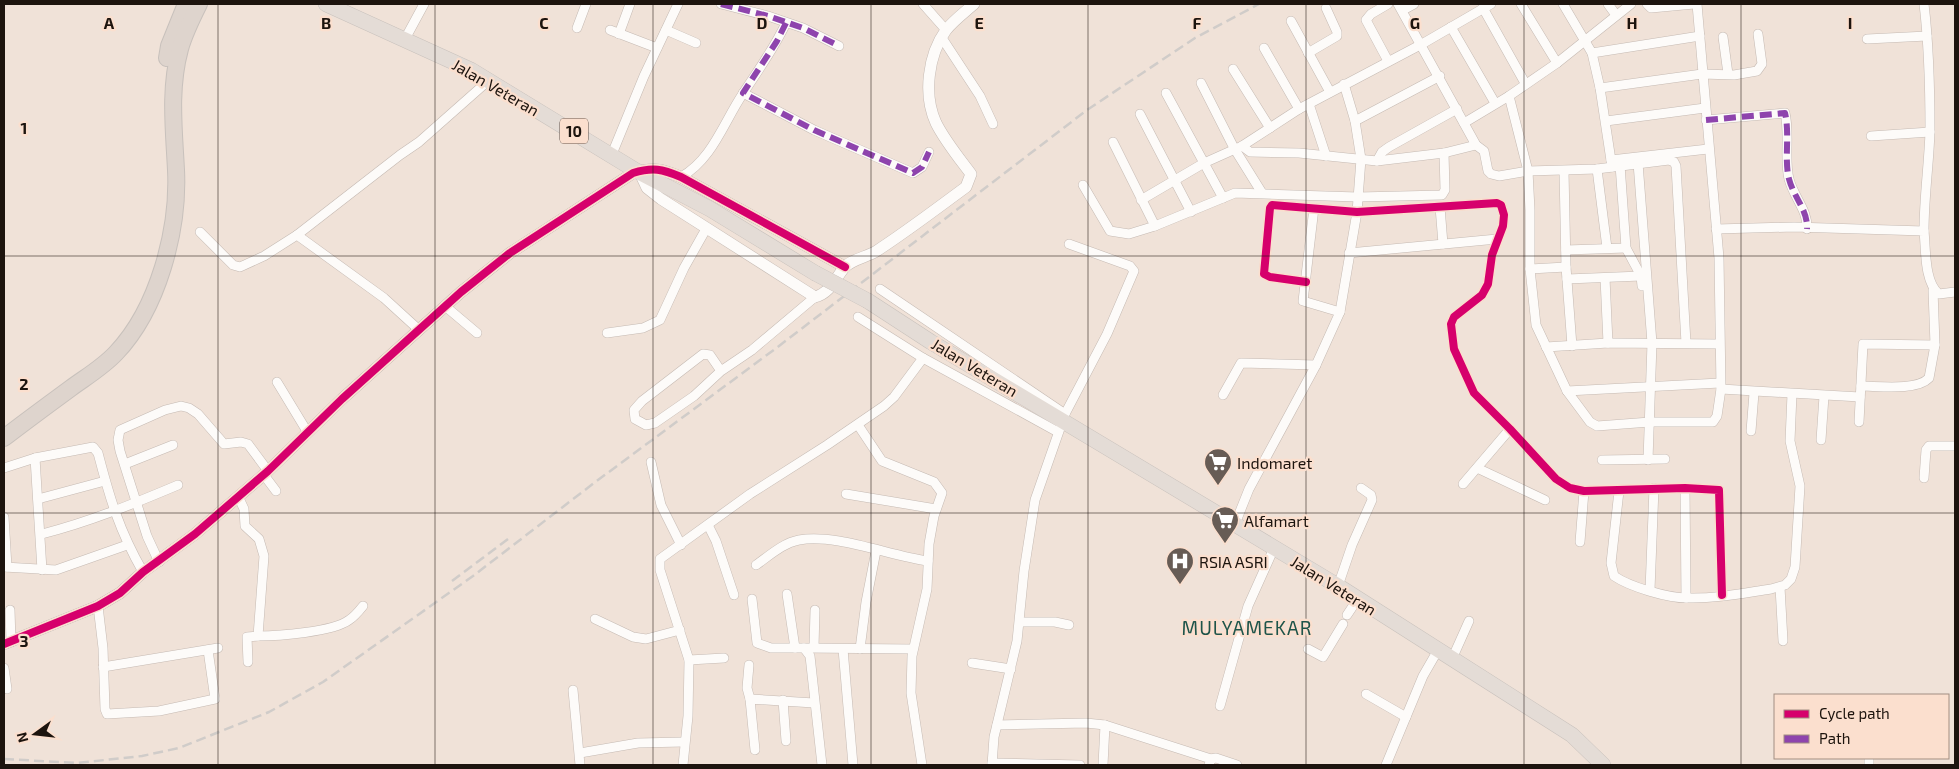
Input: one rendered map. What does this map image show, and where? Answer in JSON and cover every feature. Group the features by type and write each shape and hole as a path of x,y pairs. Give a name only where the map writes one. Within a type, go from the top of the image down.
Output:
{"highway":[{"path":"4,427 109,348 132,314 149,279 160,240 164,210 166,172 163,86 169,46 186,4"},
{"path":"4,438 116,353 139,321 159,279 170,247 174,214 176,172 172,130 174,87 180,49 199,4"},
{"name":"Jalan Veteran","path":"326,4 457,63 639,171 710,209 815,274 868,301 1062,422 1338,586 1357,600 1572,735 1603,765"}],"street":[{"path":"405,39 424,4"},
{"path":"577,28 586,4"},
{"path":"630,4 614,32 657,48"},
{"path":"612,154 657,48 678,4"},
{"path":"721,4 768,16 803,28 839,46"},
{"path":"923,4 944,34 980,96 993,124"},
{"path":"721,371 710,355 704,354 642,401 634,410 635,419 646,425 655,423 694,396 721,371 752,350 815,297 823,294 840,276 844,267 871,254 903,234 966,187 970,181 971,174 941,132 930,104 930,70 944,34 974,4"},
{"path":"1388,4 1371,14 1366,20 1388,61"},
{"path":"1414,4 1401,7 1476,145 1484,151 1488,170 1491,174 1499,176 1528,171 1597,169 1614,164 1708,149"},
{"path":"1522,4 1557,63"},
{"path":"1563,4 1592,53 1614,164 1626,248 1641,276 1650,343"},
{"path":"1608,4 1616,15"},
{"path":"1464,123 1509,96 1525,83 1557,63 1630,4"},
{"path":"1509,96 1528,171 1530,268 1536,324 1567,391 1593,425 1650,422 1713,422 1716,416 1721,386 1719,258 1696,4 1654,8 1647,4"},
{"path":"1861,386 1912,386 1926,382 1930,374 1935,345 1933,290 1928,271 1924,231 1924,193 1930,132 1928,36 1924,4"},
{"path":"1141,200 1204,163 1238,147 1299,109 1422,44 1487,6 1525,83"},
{"path":"1308,53 1337,36 1326,8"},
{"path":"1291,21 1330,92"},
{"path":"681,178 694,170 700,163 777,41 786,22"},
{"path":"1451,26 1495,103"},
{"path":"666,30 696,43"},
{"path":"1600,88 1702,74 1742,74 1761,68 1758,34"},
{"path":"1592,53 1700,36"},
{"path":"1867,38 1928,36"},
{"path":"1723,37 1728,74"},
{"path":"1264,48 1299,109"},
{"path":"1233,69 1270,128"},
{"path":"1356,121 1440,76"},
{"path":"200,232 233,265 240,267 264,256 298,235 400,154 418,142 488,81"},
{"path":"1201,83 1262,193"},
{"path":"1235,524 1249,488 1316,365 1340,312 1357,212 1361,159 1356,121 1344,84"},
{"path":"1166,93 1223,198"},
{"path":"743,94 814,130 913,174 922,167 929,152"},
{"path":"1309,104 1326,156"},
{"path":"1606,121 1705,108"},
{"path":"1377,161 1382,152 1389,147 1456,109"},
{"path":"1706,120 1785,113 1790,180 1801,207 1806,213 1807,229"},
{"path":"1140,114 1191,212"},
{"path":"1871,136 1930,132"},
{"path":"1113,142 1155,226"},
{"path":"1238,147 1250,152 1377,161 1444,152 1476,145"},
{"path":"1083,185 1110,231 1124,234 1134,233 1155,226 1235,193 1358,197 1442,194 1445,190 1444,152"},
{"path":"1614,164 1669,160 1674,162 1676,166 1686,343"},
{"path":"1638,163 1652,386 1648,460"},
{"path":"10,610 7,643 98,606 126,589 142,572 159,562 266,473 418,329 510,253 618,182 639,171 660,168 844,267"},
{"path":"1597,169 1607,248"},
{"path":"639,171 647,188 706,229 815,297"},
{"path":"1564,171 1566,268 1572,346"},
{"path":"1306,282 1270,277 1264,274 1270,208 1278,204 1357,212 1499,204 1503,209 1504,220 1492,255 1488,284 1482,295 1454,317 1451,324 1456,356 1470,387 1479,399 1510,428 1556,479 1570,488 1584,491 1716,488 1720,493 1722,595"},
{"path":"1440,207 1443,244"},
{"path":"1314,208 1306,282 1302,296 1304,303 1340,312"},
{"path":"1716,229 1794,227 1807,229 1924,231"},
{"path":"607,333 643,328 660,320 684,268 706,229"},
{"path":"298,235 384,298 418,329"},
{"path":"1350,253 1497,239"},
{"path":"1069,244 1130,266 1134,271 1107,334 1062,422 1033,510 1024,571 1020,622 1012,669 997,725 992,764 1079,765"},
{"path":"1566,250 1626,248"},
{"path":"1530,268 1566,268"},
{"path":"1567,279 1641,276"},
{"path":"1605,278 1608,343"},
{"path":"880,289 1062,422"},
{"path":"1933,290 1939,294 1955,292"},
{"path":"445,306 477,334"},
{"path":"858,317 923,358 1062,422"},
{"path":"1546,347 1608,343 1719,344"},
{"path":"1859,422 1864,343 1935,345"},
{"path":"683,765 688,716 688,660 659,564 660,559 750,494 858,425 894,397 923,358"},
{"path":"1223,395 1241,363 1316,365"},
{"path":"277,382 308,433"},
{"path":"1567,391 1652,386 1721,386 1754,392 1860,397"},
{"path":"1751,430 1754,392"},
{"path":"1619,491 1611,570 1620,580 1650,590 1686,598 1780,587 1791,579 1795,567 1800,500 1798,474 1790,441 1792,394"},
{"path":"1821,440 1824,396"},
{"path":"159,562 136,502 118,440 120,430 164,410 181,406 189,408 198,414 224,444 241,442 248,444 276,491"},
{"path":"858,425 882,461 934,482 942,493 936,509 924,602 913,650 911,693 922,765"},
{"path":"1464,484 1510,428"},
{"path":"125,464 173,444"},
{"path":"1924,478 1926,450 1929,446 1955,446"},
{"path":"4,468 35,458 93,447 98,453 113,512 127,545 142,572"},
{"path":"35,458 42,534 42,570"},
{"path":"1602,460 1665,459"},
{"path":"651,462 664,513 680,543"},
{"path":"1477,468 1545,500"},
{"path":"38,498 105,481"},
{"path":"42,534 113,512 178,485"},
{"path":"1338,586 1352,544 1372,500 1371,495 1361,488"},
{"path":"1650,590 1654,488"},
{"path":"1685,488 1686,598"},
{"path":"1580,542 1584,491"},
{"path":"846,494 936,509"},
{"path":"238,496 244,509 246,526 259,539 264,556 258,636"},
{"path":"4,517 6,567 42,570 66,567 127,545"},
{"path":"708,525 716,541 734,595"},
{"path":"756,566 776,550 798,540 825,540 928,561"},
{"path":"1220,706 1248,606 1274,548"},
{"path":"860,649 866,602 876,551"},
{"path":"1780,587 1784,641"},
{"path":"787,594 799,648 810,656 822,765"},
{"path":"752,599 757,643 772,648 814,647 913,650"},
{"path":"1308,650 1323,657 1357,600"},
{"path":"98,606 106,714 159,711 215,698 208,650"},
{"path":"248,662 247,637 309,632 339,624 348,621 363,606"},
{"path":"814,647 815,610"},
{"path":"595,619 634,637 646,639 680,630"},
{"path":"1452,659 1469,621"},
{"path":"1020,622 1054,622 1068,625"},
{"path":"103,667 218,648"},
{"path":"843,649 854,765"},
{"path":"1386,765 1423,676 1438,650"},
{"path":"688,660 724,658"},
{"path":"972,664 1012,669"},
{"path":"749,665 747,688 750,699 755,750"},
{"path":"4,668 7,689"},
{"path":"573,690 580,765"},
{"path":"1366,694 1406,717"},
{"path":"750,699 814,703"},
{"path":"783,700 786,741"},
{"path":"997,725 1086,722 1105,725 1210,762 1216,758 1237,765"},
{"path":"1103,765 1105,725"},
{"path":"580,752 638,743 684,742"}],"railway":[{"path":"4,759 77,763 142,756 179,748 269,712 323,682 473,576 594,483 775,349 1087,110 1195,38 1259,4"},
{"path":"452,581 508,539"}],"marked path":[{"path":"721,4 768,16 803,28 839,46"},
{"path":"786,23 777,41 743,93 814,130 913,173 922,167 929,152"},
{"path":"1706,120 1785,113 1789,179 1803,210 1807,229"}],"cycle path":[{"path":"4,644 98,606 120,593 143,572 195,534 268,471 342,399 461,292 510,253 633,173 657,170 681,177 845,267"},
{"path":"1306,282 1270,277 1264,274 1270,208 1272,205 1357,212 1497,203 1501,205 1504,215 1503,226 1492,255 1488,284 1482,295 1454,317 1451,324 1454,349 1474,393 1556,479 1570,488 1584,491 1685,488 1719,490 1722,595"}],"place":[{"name":"Indomaret","path":"1218,486"},
{"name":"Alfamart","path":"1225,544"},
{"name":"RSIA ASRI","path":"1180,585"}],"district":[{"name":"MULYAMEKAR","path":"1247,627"}]}
